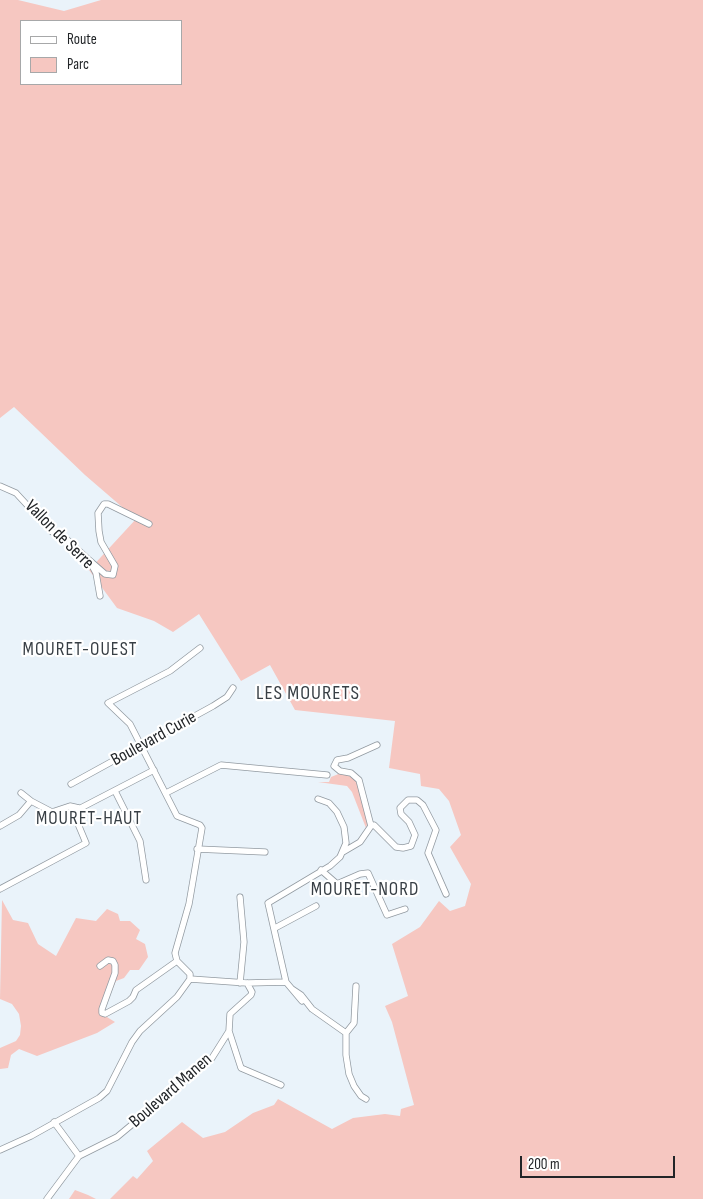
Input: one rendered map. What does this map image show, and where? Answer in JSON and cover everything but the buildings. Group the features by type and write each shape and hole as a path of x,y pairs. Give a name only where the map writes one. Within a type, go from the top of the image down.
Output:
{"street":[{"name":"Vallon de Serre","path":"0,486 16,493 52,532 60,533 89,560 96,573 100,596"},
{"path":"89,560 105,574 113,575 115,566 101,542 99,532 98,513 104,504 108,504 148,524"},
{"path":"0,1150 99,1098 107,1091 140,1032 177,997 190,979 188,971 177,960 176,953 189,904 202,828 200,824 177,816 130,724 108,703 170,670 200,648"},
{"name":"Boulevard Curie","path":"71,784 213,706 227,697 232,688"},
{"path":"346,1033 294,994 286,982 275,928 268,907 270,901 321,870 343,852 360,842 371,826 359,780 351,773 340,771 334,766 337,760 348,758 377,745"},
{"path":"166,793 221,765 327,775"},
{"path":"0,889 86,843 73,812 154,770"},
{"path":"115,791 140,841 146,880"},
{"path":"21,793 31,801 52,812 70,806 79,808"},
{"path":"318,799 329,803 337,812 344,827 346,843 343,852"},
{"path":"371,826 377,827 396,847 409,847 414,842 414,835 409,822 401,814 400,808 408,800 421,803 436,833 428,851 428,856 446,894"},
{"path":"0,826 19,815 31,801"},
{"path":"197,849 265,852"},
{"path":"321,870 340,884 360,874 368,873 387,915 405,909"},
{"path":"240,897 244,942 240,983"},
{"path":"275,928 316,906"},
{"path":"100,966 108,960 114,961 116,965 102,1009 102,1013 106,1014 128,1001 134,996 136,990 177,960"},
{"path":"190,979 247,984 286,982"},
{"name":"Boulevard Manen","path":"79,1156 117,1137 212,1058 229,1031 230,1014 252,992 247,984"},
{"path":"356,986 354,1023 346,1033 349,1074 361,1096 366,1099"},
{"path":"229,1031 241,1068 281,1085"},
{"path":"47,1199 79,1156 54,1122"}],"green space":[{"path":"0,0 18,0 64,11 101,0 703,0 703,1199 110,1199 133,1176 137,1179 153,1161 147,1151 182,1122 203,1138 225,1132 253,1113 274,1105 278,1099 332,1129 353,1118 385,1114 400,1116 401,1109 414,1105 392,1022 385,1006 408,996 392,944 420,927 439,901 450,911 465,906 471,884 450,847 461,835 449,801 439,789 421,786 420,774 389,768 395,721 295,710 270,665 241,681 199,614 173,632 154,621 117,608 89,570 136,519 85,475 14,407 0,418"},
{"path":"341,773 349,774 357,781 368,821 366,828 352,792 347,786 318,782 329,782 331,777"},
{"path":"2,900 13,920 28,923 38,944 56,956 76,918 96,921 107,909 118,914 120,921 130,921 140,930 136,939 145,944 148,957 139,970 130,970 124,978 116,981 102,1014 115,1022 97,1033 37,1056 19,1049 11,1055 8,1068 0,1069 0,1048 16,1041 20,1035 21,1026 19,1014 12,1004 0,999"},
{"path":"75,1190 88,1195 96,1199 69,1199"}],"district":[{"name":"MOURET-OUEST","path":"80,650"},
{"name":"LES MOURETS","path":"308,694"},
{"name":"MOURET-HAUT","path":"89,819"},
{"name":"MOURET-NORD","path":"365,890"}]}
